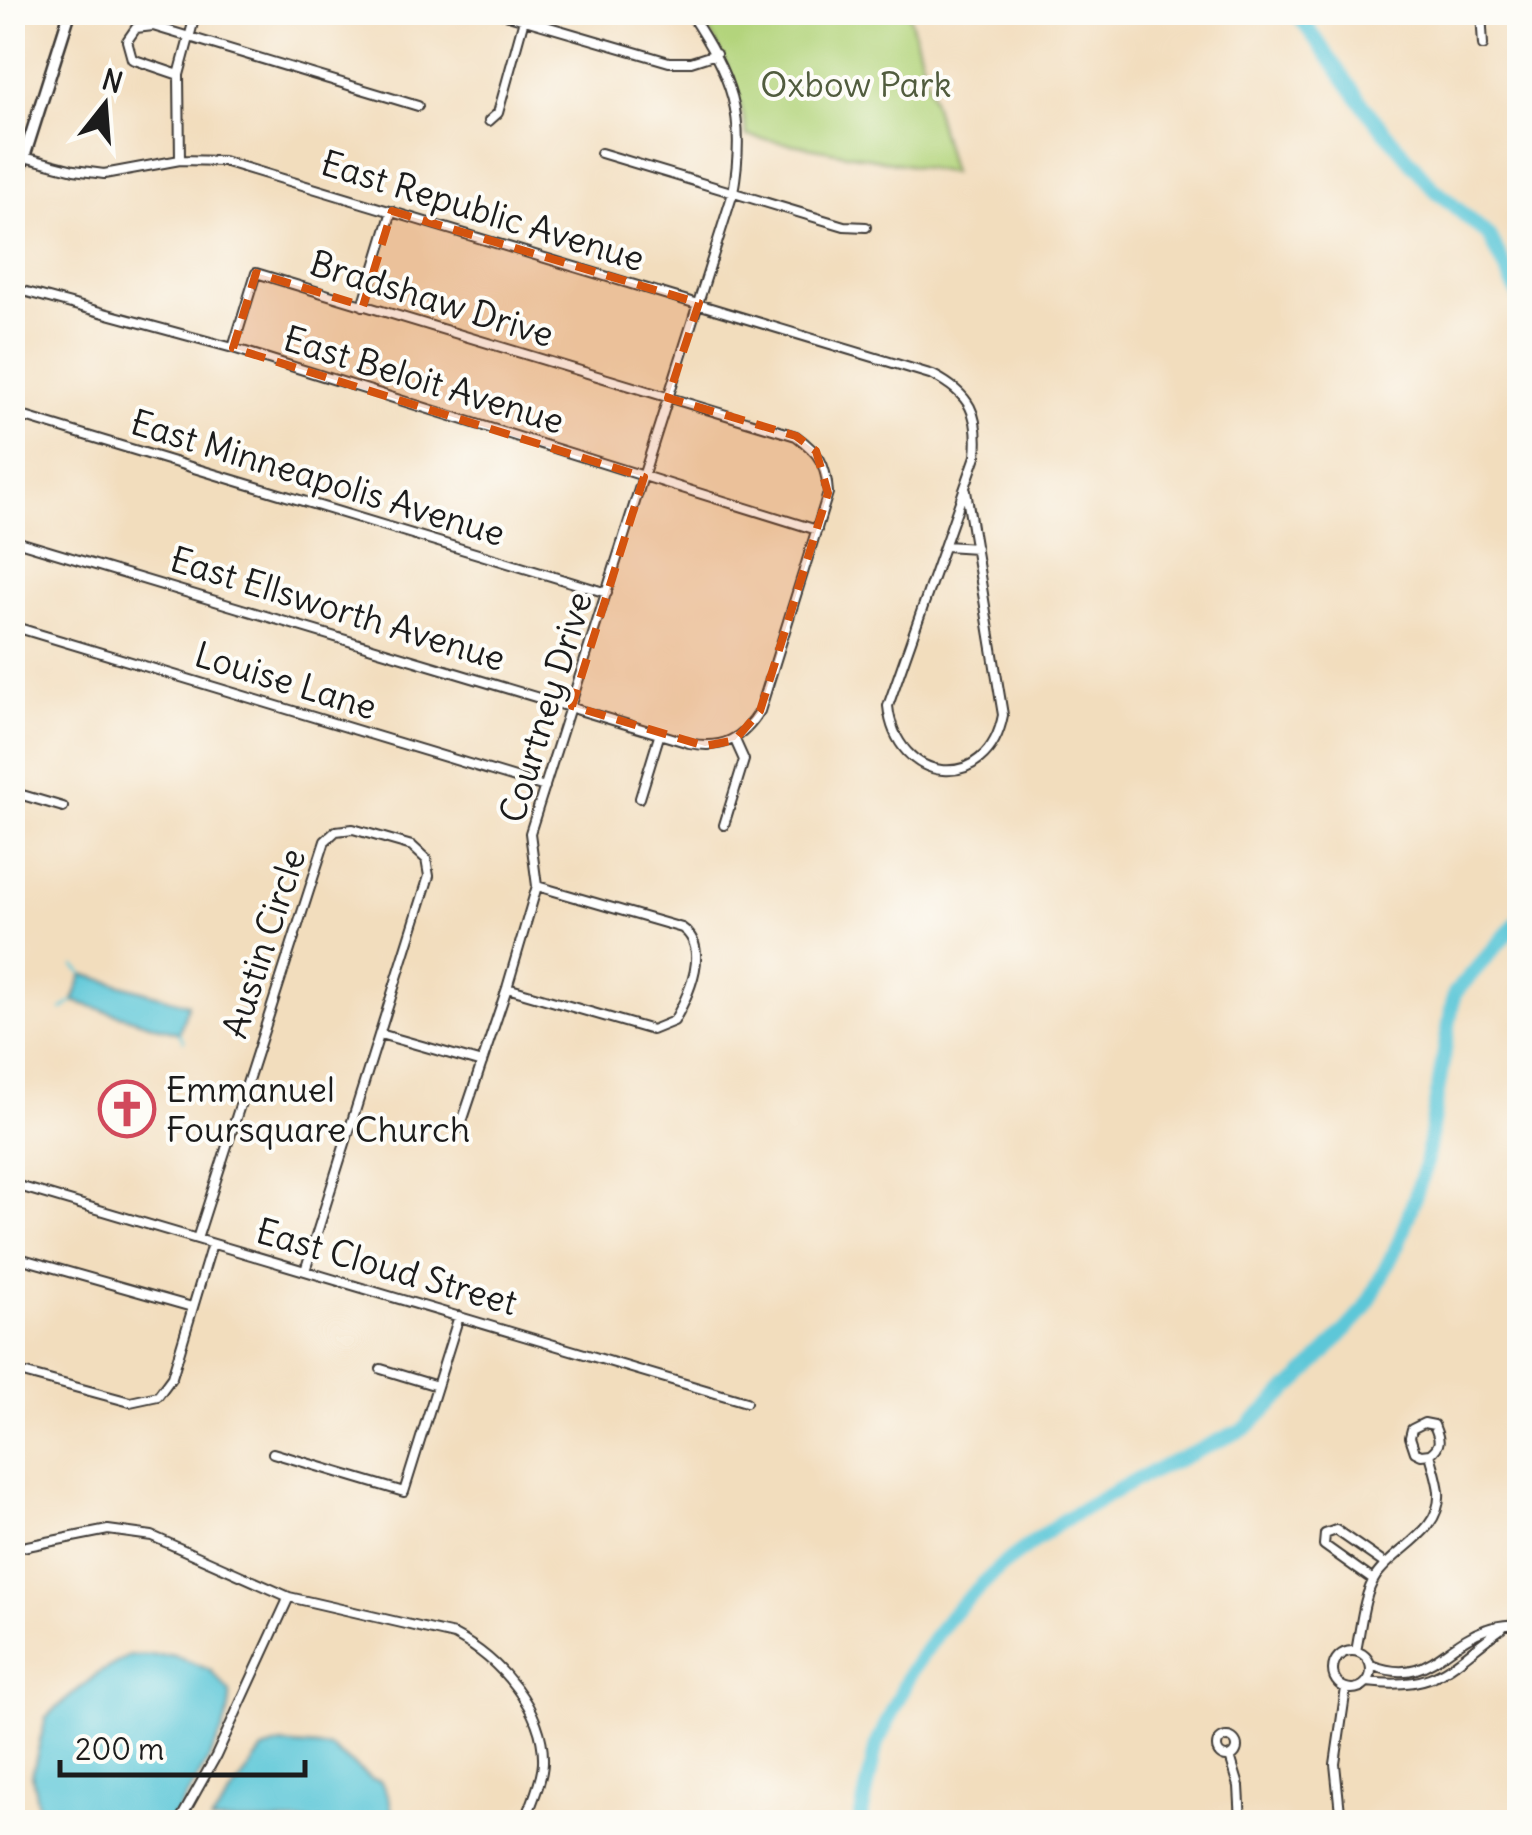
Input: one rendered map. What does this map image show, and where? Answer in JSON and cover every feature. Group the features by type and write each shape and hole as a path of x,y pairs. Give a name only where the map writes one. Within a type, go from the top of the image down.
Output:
{"main road":[{"path":"12,195 18,155 70,12"}],"street":[{"path":"180,160 179,76 196,12"},
{"path":"498,12 525,16 668,62 691,62 716,54"},
{"name":"Courtney Drive","path":"460,1128 508,988 537,886 530,832 733,193 740,150 736,102 716,54 689,12"},
{"path":"1481,12 1483,45"},
{"path":"489,121 498,112 525,16"},
{"path":"179,76 138,64 128,51 127,41 136,28 144,25 189,37 418,106"},
{"path":"602,153 844,226 866,227"},
{"name":"East Republic Avenue","path":"18,155 104,174 180,160 223,161 933,374 957,388 972,410 979,432 966,490"},
{"path":"363,306 392,211"},
{"name":"Bradshaw Drive","path":"232,348 256,273 796,436 816,451 827,474 828,492 817,530"},
{"name":"East Beloit Avenue","path":"12,288 232,348 817,530"},
{"name":"East Minneapolis Avenue","path":"12,414 607,593"},
{"path":"966,490 1004,715 1000,734 990,751 973,764 955,770 934,768 914,760 899,746 890,726 888,706 966,490"},
{"path":"724,825 744,760 736,740 750,728 760,711 817,530"},
{"name":"East Ellsworth Avenue","path":"12,540 660,734 704,746 736,740"},
{"path":"945,546 976,548"},
{"name":"Louise Lane","path":"12,626 545,787"},
{"path":"640,798 660,734"},
{"path":"12,792 63,807"},
{"name":"Austin Circle","path":"197,1239 329,836 343,829 412,846 421,851 430,868 305,1271"},
{"path":"508,988 652,1030 674,1022 697,958 696,942 682,928 537,886"},
{"path":"380,1034 482,1063"},
{"path":"12,1198 14,1185"},
{"name":"East Cloud Street","path":"14,1185 746,1402"},
{"path":"12,1370 130,1402 150,1400 164,1390 172,1377 212,1244"},
{"path":"12,1256 192,1308"},
{"path":"273,1453 404,1492 459,1316"},
{"path":"380,1369 437,1386"},
{"path":"1424,1423 1434,1425 1440,1440 1438,1448 1430,1454 1415,1452 1410,1436 1412,1429 1424,1423"},
{"path":"1356,1650 1373,1580 1385,1564 1425,1530 1435,1514 1440,1494 1430,1454"},
{"path":"12,1549 108,1530 152,1536 289,1597 454,1635 474,1645 514,1686 542,1741 543,1768 525,1822"},
{"path":"1373,1580 1324,1545 1325,1534 1336,1530 1385,1564"},
{"path":"179,1822 216,1756 289,1597"},
{"path":"1505,1625 1444,1673 1424,1682 1399,1686 1367,1682 1358,1688 1346,1688 1335,1680 1332,1668 1343,1652 1356,1650 1371,1665 1386,1671 1408,1672 1430,1666 1486,1629 1505,1625 1520,1624"},
{"path":"1367,1682 1371,1665"},
{"path":"1341,1822 1335,1764 1346,1688"},
{"path":"1230,1756 1239,1786 1241,1822"}],"highlighted area":[{"path":"392,211 699,303 668,398 796,436 816,451 828,493 760,711 735,740 705,746 572,706 644,477 233,348 256,273 363,306"}],"green space":[{"name":"Oxbow Park","path":"697,13 909,13 952,173 747,136 729,71"}],"water":[{"path":"83,974 188,1004 179,1033 73,1001"},
{"path":"173,1655 210,1670 230,1692 226,1722 219,1738 177,1813 167,1822 56,1822 40,1817 32,1775 46,1717 97,1674 129,1656"},
{"path":"281,1744 331,1748 371,1779 380,1781 389,1797 394,1822 211,1822 263,1750"}],"waterway":[{"path":"1296,12 1369,113 1433,188 1490,237 1520,298"},
{"path":"860,1822 876,1746 911,1671 950,1616 1001,1566 1062,1521 1139,1478 1246,1428 1308,1371 1365,1309 1399,1242 1425,1168 1454,994 1520,919"},
{"path":"75,966 83,974"},
{"path":"62,1010 73,1001"},
{"path":"179,1033 184,1041"}],"place":[{"name":"Emmanuel Foursquare Church","path":"127,1109"}]}
